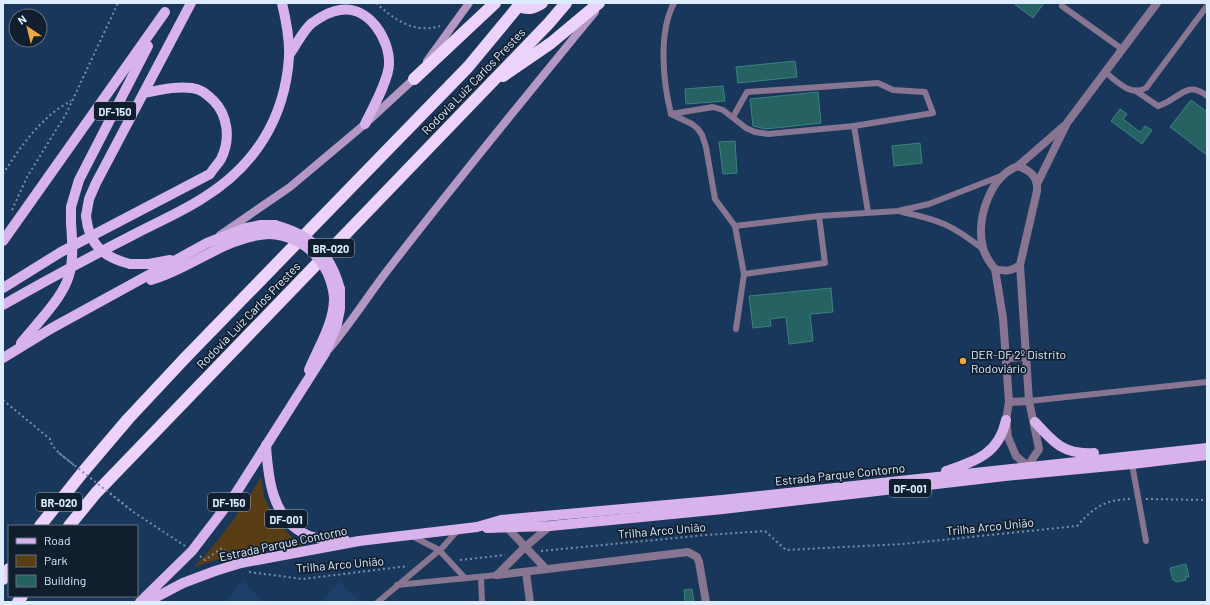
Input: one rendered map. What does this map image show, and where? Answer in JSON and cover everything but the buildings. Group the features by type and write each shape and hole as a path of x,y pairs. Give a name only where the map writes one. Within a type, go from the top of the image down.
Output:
{"highway":[{"path":"414,79 494,3"},
{"path":"520,4 526,9 533,8 542,3"},
{"name":"Rodovia Luiz Carlos Prestes","path":"70,525 96,493 488,84 549,23 566,3"},
{"path":"488,84 551,44 599,3"},
{"name":"Rodovia Luiz Carlos Prestes","path":"41,525 83,472 186,357 468,67 520,4"}],"main road":[{"name":"DF-150","path":"182,258 149,264 130,264 117,261 100,249 87,228 86,216 89,199 96,183 191,3"},
{"path":"3,305 203,198 234,176 261,145 272,128 285,92 289,56 282,3"},
{"path":"207,243 290,186 365,124 414,79 469,3"},
{"path":"326,353 352,321 389,268 487,144 602,3"},
{"name":"DF-150","path":"14,350 60,296 67,284 73,263 71,207 79,180 168,7"},
{"path":"3,241 168,7"},
{"path":"289,56 311,24 340,10 351,10 362,14 375,24 389,49 389,66 365,124"},
{"path":"3,288 61,252 210,174 221,159 227,130 226,118 219,107 204,92 193,88 173,87 144,93"},
{"name":"DF-150","path":"3,358 14,350 207,243 246,228 261,225 274,225 292,230 313,242 330,263 340,309 337,324 326,353 296,397 236,493 192,551 140,602"},
{"path":"135,283 152,280 169,274 243,239 269,234 294,238 315,254 328,274 337,293 329,324 296,397"},
{"path":"924,477 980,459 998,442 1004,432 1006,420"},
{"path":"1035,422 1056,445 1075,453 1165,447 1196,449"},
{"name":"Estrada Parque Contorno","path":"266,445 268,478 273,494 286,518 305,534 321,539 359,541"},
{"name":"Estrada Parque Contorno","path":"147,602 183,584 215,571 241,563 359,541 409,534 458,530 924,477 1207,448"},
{"name":"Estrada Parque Contorno","path":"504,524 550,526 780,503 1005,476 1207,455"},
{"path":"1005,476 1022,470 1028,466 1052,471"}],"street":[{"path":"1067,123 1018,166 1001,176 988,199 983,218 983,249 995,269 1003,318 1008,402 1006,420 1011,447 1016,456 1028,466 1039,449 1035,422 1029,401 1020,265 1038,182 1067,123 1157,3"},
{"path":"1018,166 1028,170 1038,182"},
{"path":"995,269 1007,271 1020,265"},
{"path":"1006,358 1026,357"},
{"path":"1008,402 1029,401"},
{"path":"504,524 546,569"},
{"path":"497,575 525,547 550,526"},
{"path":"497,575 688,552 697,557 699,562 706,602"},
{"path":"526,572 530,602"}],"lane":[{"path":"674,3 671,9 666,35 664,67 665,88 671,114 698,128 702,135 706,147 715,199 735,226 744,274 736,329"},
{"path":"1062,6 1122,49"},
{"path":"1136,91 1146,88 1207,6"},
{"path":"1105,72 1130,90 1136,91 1158,106 1172,100 1186,90 1199,90 1207,96"},
{"path":"671,114 713,107 724,110 746,128 755,132 768,134 854,126 933,113 925,92 894,90 878,83 747,92 734,117"},
{"path":"854,126 868,212"},
{"path":"735,226 819,216 898,211 929,204 1001,176"},
{"path":"898,211 928,217 951,225 983,249"},
{"path":"744,274 825,263 819,216"},
{"path":"1029,401 1207,382"},
{"path":"1132,464 1146,541"},
{"path":"379,602 439,550 458,530"},
{"path":"409,534 439,550 465,578"},
{"path":"397,585 497,575"},
{"path":"481,576 482,602"}],"path":[{"path":"11,211 27,177 61,124 118,3"},
{"path":"376,3 395,20 408,26 420,29 433,28 455,22"},
{"path":"3,174 12,159 44,121 61,106 72,101"},
{"path":"3,400 50,438 51,443 60,453 83,472"},
{"path":"60,453 132,511 205,560 222,548 231,557"},
{"name":"Trilha Arco União","path":"536,552 706,535 765,531 786,550 903,544 1077,526 1091,510 1117,499 1207,500"},
{"path":"452,561 507,555"},
{"name":"Trilha Arco União","path":"244,572 303,579 413,566"}],"shaded area":[{"path":"243,581 264,602 224,602"},
{"path":"340,582 361,602 320,602"}],"green space":[{"path":"261,477 264,497 274,517 296,542 307,545 250,552 222,558 194,567 204,557 230,524"}],"place":[{"name":"DER-DF 2º Distrito Rodoviário","path":"963,361"}]}
